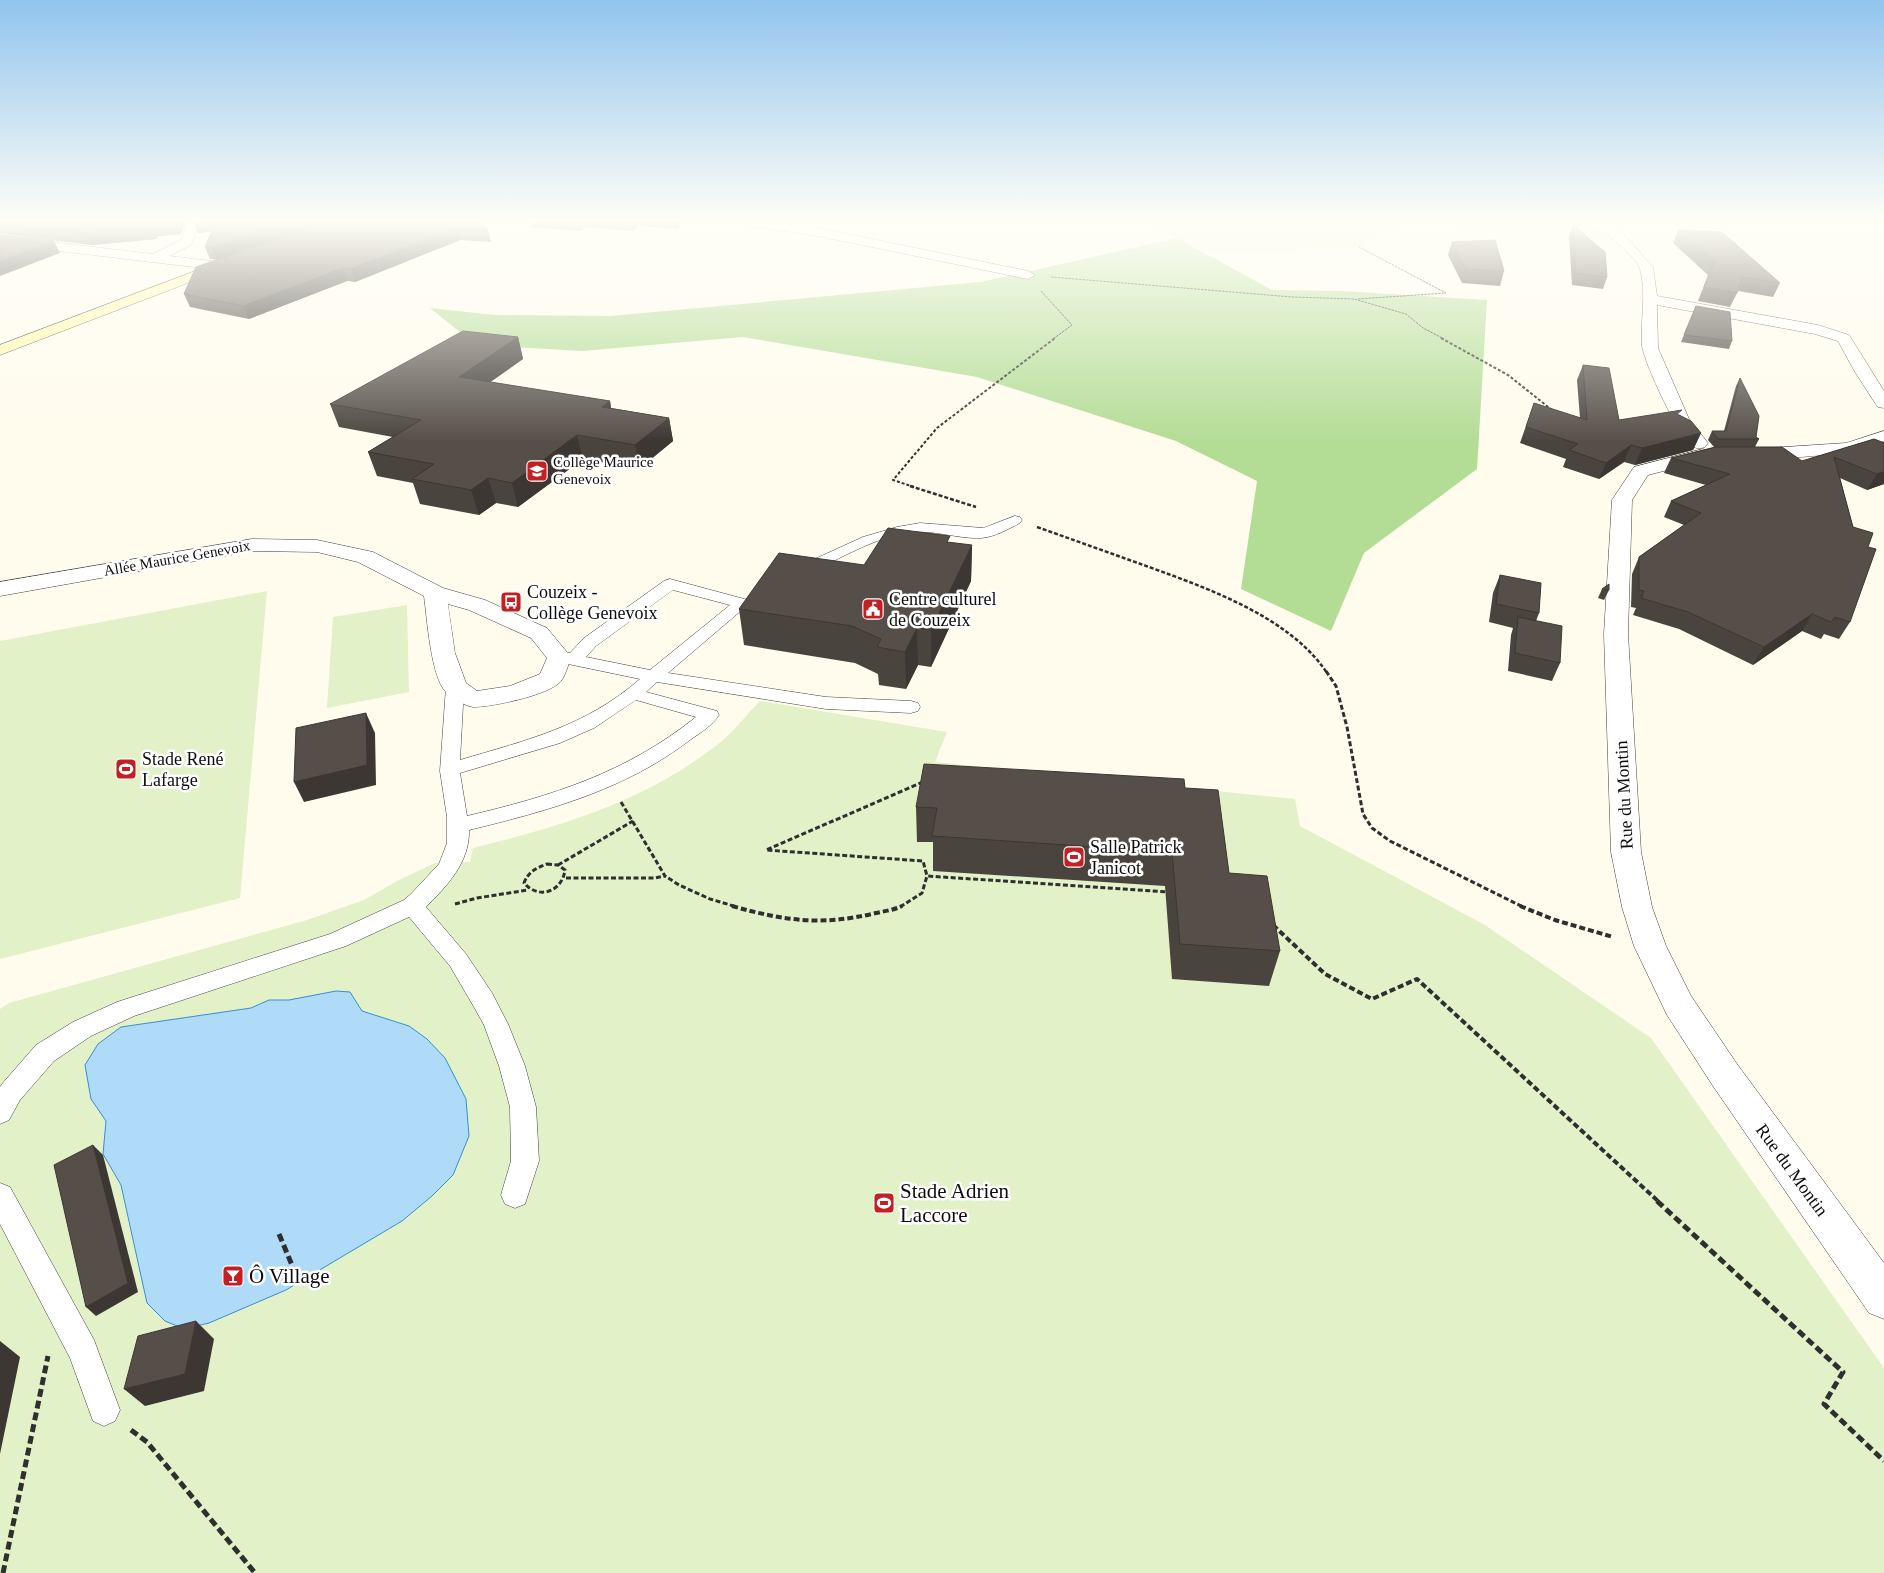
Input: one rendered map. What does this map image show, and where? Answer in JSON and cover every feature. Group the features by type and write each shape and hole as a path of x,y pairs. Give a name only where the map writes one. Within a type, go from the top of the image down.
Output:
{"street":[{"path":"0,350 142,295"},
{"path":"1650,295 1650,348 1681,420 1708,454"},
{"path":"1650,299 1818,330 1844,338 1884,404"},
{"name":"Rue du Montin","path":"1884,436 1848,448 1763,455 1708,454 1641,471 1622,500 1616,634 1626,852 1638,907 1650,946 1679,1004 1725,1075 1884,1298"},
{"name":"Allée Maurice Genevoix","path":"0,589 252,544 317,546 365,557 435,593 477,606 539,633 567,658"},
{"path":"435,593 443,654 455,687 473,699 514,693 550,679 567,658"}],"lane":[{"path":"790,576 870,540 912,528 933,527 985,533 1015,520"},
{"path":"567,658 670,584 742,603"},
{"path":"450,769 553,739 587,724 632,694 742,603 758,593"},
{"path":"567,658 653,676 826,703 911,707"},
{"path":"0,1112 11,1092 45,1053 82,1029 126,1009 338,940 416,911 455,856 458,841 450,769 455,687"},
{"path":"456,826 573,794 608,779 655,755 692,730 710,715 632,694"},
{"path":"416,911 458,960 483,1000 496,1024 512,1066 523,1107 525,1161 515,1195"},
{"path":"0,1196 83,1351 104,1410"}],"path":[{"path":"1046,295 1072,325 937,428 893,480 1015,520 1202,586 1246,607 1286,631 1318,659 1336,686 1347,727 1363,814 1372,828 1390,841 1534,912 1595,934 1650,946"},
{"path":"1275,295 1354,299 1409,295"},
{"path":"1354,299 1406,314 1423,328 1508,375 1554,412"},
{"path":"621,802 666,876 679,885 710,898 771,917 806,922 865,916 898,908 922,893 927,876 922,861 766,850 925,781"},
{"path":"558,865 633,821"},
{"path":"416,911 477,898 528,890 537,894 549,892 560,886 566,878 565,870 558,865 547,864 535,868 527,874 524,883 528,890"},
{"path":"566,878 655,878 666,876"},
{"path":"927,876 1171,892"},
{"path":"1267,919 1325,974 1372,999 1417,978 1843,1372 1824,1404 1884,1461"},
{"path":"279,1234 299,1282"},
{"path":"3,1573 48,1353"},
{"path":"104,1410 147,1442 255,1573"}],"green space":[{"path":"835,295 1414,295 1487,300 1477,469 1364,553 1331,631 1241,589 1257,481 1176,441 977,377 743,337 582,351 476,345 430,308 495,315 610,316"},
{"name":"Stade René Lafarge","path":"267,591 240,898 0,959 0,641"},
{"path":"407,605 409,692 327,708 333,617"},
{"name":"Stade Adrien Laccore","path":"760,701 947,732 935,762 1295,799 1300,826 1485,925 1651,1038 1884,1368 1884,1573 0,1573 0,1009 9,1003 307,920 364,900 397,881 435,863 470,862 473,848 538,831 601,810 661,782 689,765 723,740"}],"water":[{"path":"336,991 350,992 362,1011 409,1026 427,1039 445,1058 466,1099 469,1136 453,1175 432,1196 402,1221 286,1290 209,1323 184,1329 165,1321 147,1303 121,1185 103,1154 106,1121 91,1099 85,1065 98,1044 121,1027 251,1008 269,1000 289,1000"}],"building":[{"path":"191,295 271,295 243,306"},
{"path":"1696,306 1730,312 1732,341 1684,335"},
{"path":"463,331 518,337 459,377 610,401 602,407 669,418 635,445 577,435 512,483 488,478 471,490 412,479 434,464 368,452 421,420 330,404"},
{"path":"1583,365 1609,368 1619,420 1682,410 1677,414 1691,421 1701,433 1642,448 1631,445 1606,463 1569,450 1578,444 1526,427 1534,403 1587,420"},
{"path":"1740,378 1759,416 1756,437 1759,439 1718,439 1712,431 1726,431"},
{"path":"1874,439 1884,442 1884,471 1877,474 1834,457 1853,527 1873,533 1868,547 1876,549 1850,622 1835,617 1831,622 1812,614 1764,647 1688,612 1641,598 1644,591 1639,590 1639,557 1701,513 1671,501 1730,474 1671,458 1716,447 1782,447 1802,461"},
{"path":"888,528 950,536 947,542 972,545 931,630 917,628 905,652 877,647 881,639 852,626 739,609 779,553 864,565"},
{"path":"1500,575 1541,583 1539,613 1496,604"},
{"path":"1609,584 1609,590 1602,589"},
{"path":"1518,617 1562,626 1560,663 1515,653"},
{"path":"366,713 367,765 294,782 296,728"},
{"path":"924,764 1184,779 1185,788 1218,790 1229,873 1267,876 1280,951 1180,944 1172,852 932,836 937,808 916,807"},
{"path":"93,1145 128,1283 86,1307 54,1165"},
{"path":"196,1321 185,1374 124,1389 138,1336"}],"place":[{"name":"Collège Maurice Genevoix","path":"537,471"},
{"name":"Couzeix - Collège Genevoix","path":"511,602"},
{"name":"Centre culturel de Couzeix","path":"873,609"},
{"name":"Stade René Lafarge","path":"126,769"},
{"name":"Salle Patrick Janicot","path":"1074,857"},
{"name":"Stade Adrien Laccore","path":"884,1203"},
{"name":"Ô Village","path":"233,1276"}]}
